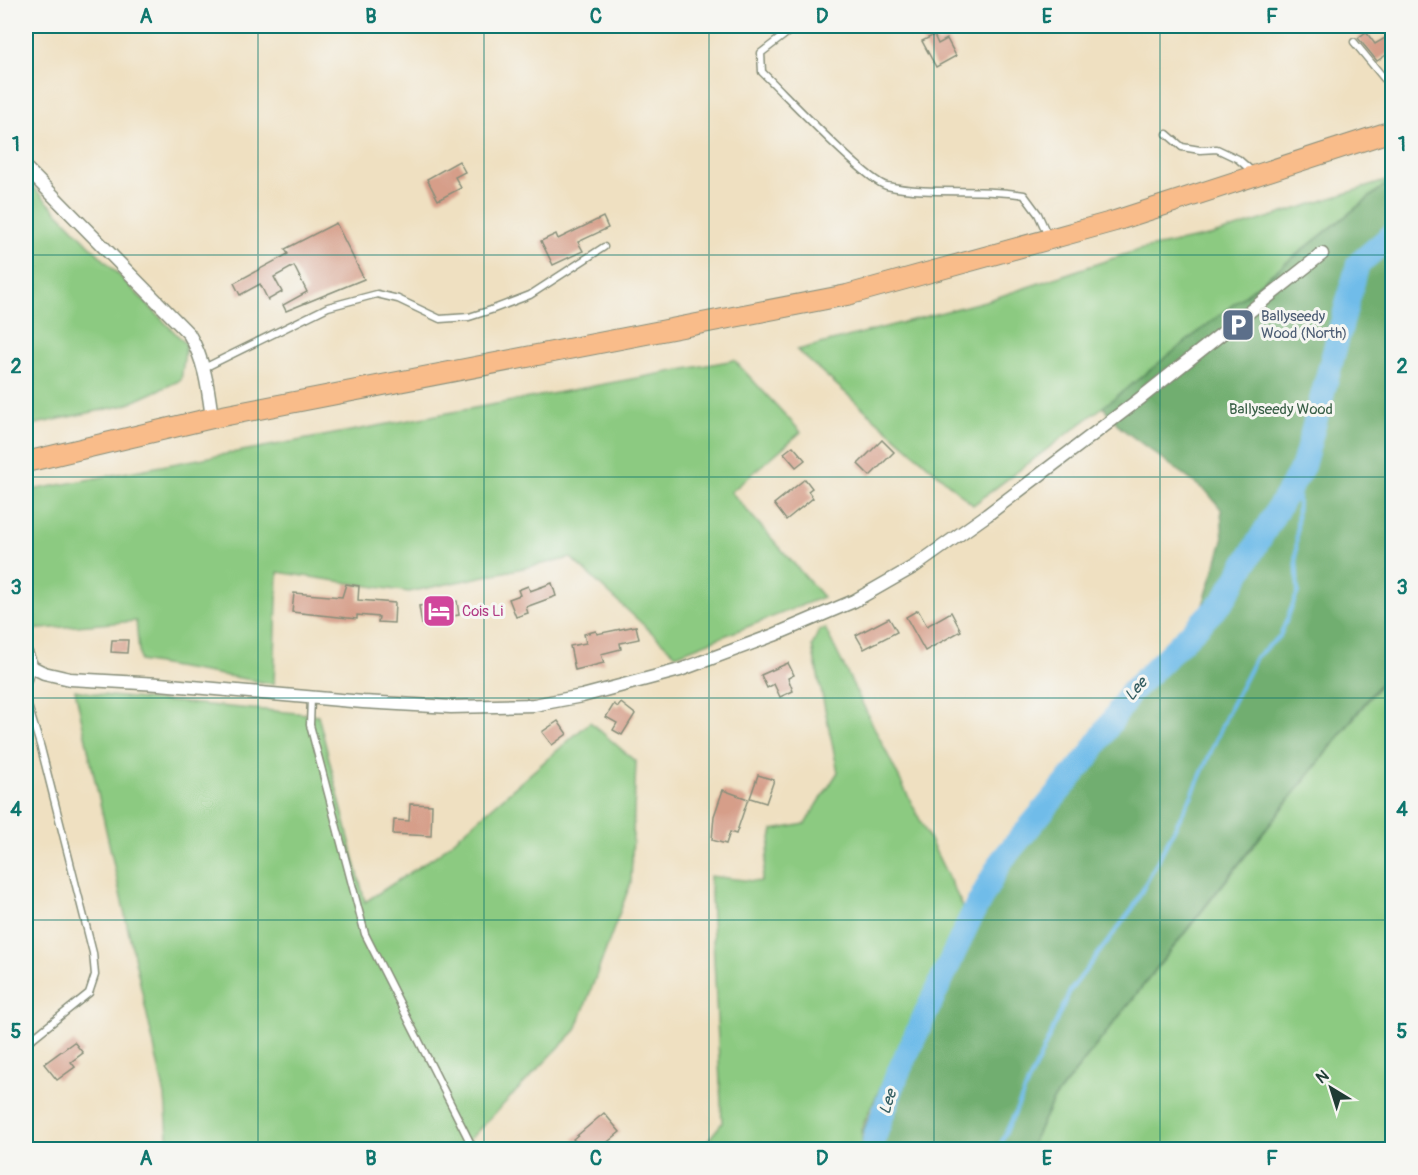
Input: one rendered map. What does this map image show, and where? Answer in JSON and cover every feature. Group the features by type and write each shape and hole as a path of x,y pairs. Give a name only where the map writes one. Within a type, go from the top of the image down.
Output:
{"highway":[{"path":"26,462 212,418 847,295 1115,221 1392,131"}],"street":[{"path":"26,168 189,334 200,352 212,418"},
{"path":"26,653 32,667 44,673 70,679 451,707 534,705 582,696 680,670 774,635 854,601 915,566 987,515 1137,401 1322,254"}],"lane":[{"path":"796,26 761,53 762,72 860,168 884,186 929,190 1003,191 1024,195 1038,214 1050,239"},
{"path":"1354,42 1392,88"},
{"path":"1167,134 1182,147 1200,150 1217,149 1238,159 1256,176"},
{"path":"204,368 328,307 377,294 398,299 441,319 469,316 491,310 530,295 604,247"},
{"path":"32,667 26,686 26,699 41,748 93,953 95,975 89,993 33,1038"},
{"path":"311,698 310,725 365,934 474,1149"}],"green space":[{"path":"1392,179 1103,407 973,505 797,350 989,300 1138,250 1213,235"},
{"name":"Ballyseedy Wood","path":"1392,180 1392,668 1053,1100 1029,1149 865,1149 863,1130 985,873 1078,758 1124,688 1202,608 1223,541 1221,509 1208,493 1121,428 1103,407"},
{"path":"26,185 31,185 186,344 181,380 126,405 26,426"},
{"path":"734,360 801,432 731,492 823,597 676,655 571,558 409,592 278,572 274,684 140,661 136,621 29,630 26,615 26,491"},
{"path":"825,628 964,909 861,1129 863,1149 701,1149 722,1123 710,876 761,882 773,830 805,824 838,772 812,646 819,630"},
{"path":"1392,670 1392,1149 1029,1150 1053,1101"},
{"path":"75,690 110,696 318,715 365,902 437,855 590,722 636,762 631,882 576,1030 460,1149 169,1149 165,1096"}],"building":[{"path":"1366,32 1375,44 1392,34 1392,51 1377,61 1358,38"},
{"path":"934,35 938,44 947,39 956,56 936,67 922,41"},
{"path":"459,161 465,172 455,177 461,188 438,200 427,179"},
{"path":"603,217 608,228 578,242 583,251 553,265 541,241 556,234 558,239"},
{"path":"336,223 364,279 286,311 283,305 307,292 294,266 274,277 282,292 268,300 260,284 240,295 234,283 288,254 285,249"},
{"path":"882,440 894,452 870,476 858,464"},
{"path":"793,446 805,460 796,467 784,453"},
{"path":"805,479 812,488 808,491 813,498 786,520 774,504"},
{"path":"552,583 556,596 526,607 528,613 516,617 509,599 520,595 518,590 528,586 530,591"},
{"path":"346,584 359,586 358,600 395,603 394,623 378,622 379,617 357,615 357,619 292,612 294,593 342,597"},
{"name":"Cois Li","path":"457,601 459,615 438,618 438,622 422,624 419,606"},
{"path":"918,610 927,626 951,612 961,631 925,651 906,617"},
{"path":"889,618 897,632 864,649 856,635"},
{"path":"636,626 639,639 620,643 621,649 601,654 604,663 575,670 570,646 586,643 584,634 596,631 597,634"},
{"path":"112,640 128,640 127,653 111,652"},
{"path":"788,663 794,675 788,678 793,691 780,697 774,684 767,688 761,675"},
{"path":"621,703 635,714 622,735 613,730 617,723 606,717 614,704 618,707"},
{"path":"558,721 567,734 552,745 542,732"},
{"path":"758,775 774,780 766,803 750,798"},
{"path":"723,790 748,799 736,834 730,832 726,844 712,840 714,816"},
{"path":"410,804 432,805 431,836 393,834 394,820 409,821"},
{"path":"74,1042 83,1053 71,1062 75,1067 57,1080 44,1064"},
{"path":"604,1113 620,1132 599,1149 581,1149 573,1139"}],"waterway":[{"name":"Lee","path":"873,1150 875,1136 897,1075 969,921 1001,861 1088,757 1131,692 1223,601 1303,466 1358,264 1392,235"},
{"path":"998,1150 1070,991 1133,908 1192,795 1229,710 1256,657 1280,636 1298,592 1296,555 1298,498 1303,466"}],"place":[{"name":"Ballyseedy Wood (North)","path":"1238,325"},
{"name":"Cois Li","path":"439,611"}]}
